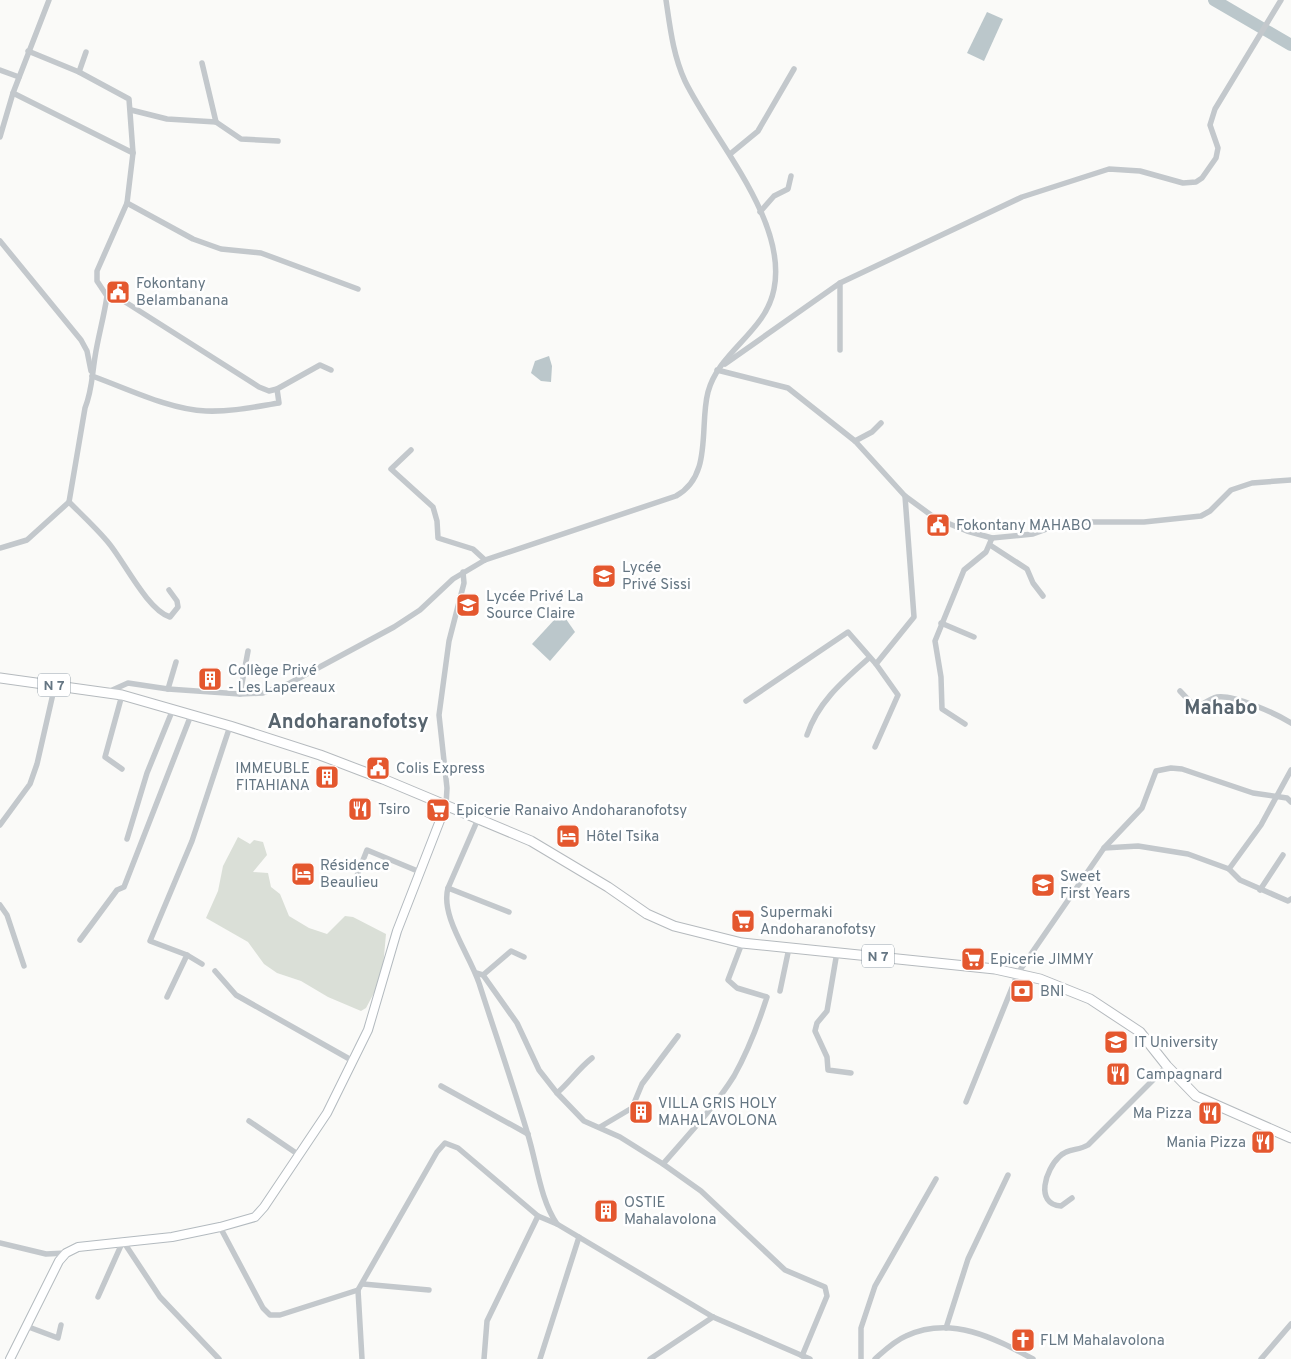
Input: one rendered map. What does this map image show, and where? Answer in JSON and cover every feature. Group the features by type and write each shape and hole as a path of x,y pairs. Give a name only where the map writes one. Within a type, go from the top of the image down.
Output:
{"main road":[{"name":"N 7","path":"0,678 122,695 230,726 320,755 446,805 548,850 660,920 708,936 742,943 1018,973 1064,988 1107,1009 1140,1032 1187,1088 1201,1099 1291,1138"}],"street":[{"path":"0,137 28,51 49,0"},
{"path":"108,692 128,683 168,689 240,694 263,693 290,683 386,631 420,610 453,579 484,560 650,505 684,491 696,476 699,467 704,413 709,387 717,370 741,345 763,316 774,289 776,273 774,255 760,212 730,154 695,100 675,57 666,0"},
{"path":"717,370 840,283 1022,197 1108,169 1140,171 1182,183 1196,182 1202,178 1216,158 1218,148 1210,125 1215,109 1281,0"},
{"path":"0,548 27,540 69,502 85,408 91,393 92,376 107,296 97,281 97,272 127,203 133,153 129,100 79,72 28,51"},
{"path":"79,72 86,52"},
{"path":"202,63 216,122"},
{"path":"730,154 758,131 794,69"},
{"path":"0,70 19,77"},
{"path":"13,93 133,153"},
{"path":"131,110 167,120 216,122 241,139 278,141"},
{"path":"760,212 774,196 788,189 791,176"},
{"path":"127,203 193,239 221,249 261,253 358,290"},
{"path":"0,241 81,340 87,351 92,376"},
{"path":"840,283 840,350"},
{"path":"107,296 119,298 259,388 269,391 277,389 320,365 331,370"},
{"path":"717,370 788,388 854,442 905,496 935,518 967,531 992,538 1033,534 1066,522 1144,522 1201,516 1210,511 1231,490 1252,483 1291,480"},
{"path":"92,376 166,402 204,412 233,411 278,403 277,389"},
{"path":"854,442 872,432 881,423"},
{"path":"411,450 391,469 433,507 437,521 438,538 474,549 484,560"},
{"path":"876,664 914,617 905,496"},
{"path":"69,502 108,542 140,588 162,612 170,617 178,607 177,601 170,590"},
{"path":"965,724 942,709 941,677 935,641 964,570 986,552 992,538"},
{"path":"990,545 1027,569 1043,596"},
{"path":"10,1359 59,1261 66,1253 78,1247 172,1237 220,1227 255,1217 264,1207 327,1113 368,1030 397,931 446,805 446,788 438,715 449,642 464,583 463,572"},
{"path":"941,623 974,637"},
{"path":"746,701 848,632 876,664 898,695 875,747"},
{"path":"240,694 248,651"},
{"path":"807,735 812,720 833,690 869,658"},
{"path":"168,689 176,662"},
{"path":"0,825 30,784 37,764 55,685"},
{"path":"1180,691 1196,708 1217,697 1236,700 1274,712 1291,723"},
{"path":"122,695 105,757 122,769"},
{"path":"127,839 147,773 172,709"},
{"path":"80,940 117,890 124,887 191,715"},
{"path":"202,964 187,955 150,941 192,841 230,726"},
{"path":"966,1102 1018,973 1104,848 1142,808 1156,771 1171,768 1182,769 1253,793 1287,798 1291,802"},
{"path":"1229,869 1261,825 1291,770"},
{"path":"478,819 448,888 446,897 447,910 476,973 528,1134 549,1213 557,1224"},
{"path":"1104,848 1138,846 1188,854 1229,869 1240,880 1260,890 1288,901 1291,900"},
{"path":"356,878 368,850 420,872"},
{"path":"1260,890 1283,855"},
{"path":"448,888 509,912"},
{"path":"0,905 7,914 24,966"},
{"path":"663,1164 710,1109 729,1082 754,1035 767,997 737,988 728,980 742,943"},
{"path":"780,991 789,948"},
{"path":"483,975 511,951 524,957"},
{"path":"837,952 827,1011 817,1024 815,1031 827,1057 828,1070 851,1073"},
{"path":"167,997 187,955"},
{"path":"216,971 236,995 353,1061"},
{"path":"476,973 483,975 517,1023 540,1070 557,1094 584,1121 600,1127 663,1164 701,1191 786,1270 825,1287 827,1296 802,1356"},
{"path":"600,1127 632,1108 642,1084 678,1036"},
{"path":"557,1094 568,1083 577,1069 592,1058"},
{"path":"1072,1198 1062,1206 1054,1206 1046,1199 1044,1190 1051,1167 1065,1152 1080,1150 1088,1144 1167,1066"},
{"path":"441,1086 528,1134"},
{"path":"249,1122 299,1155"},
{"path":"220,1227 263,1308 270,1315 280,1315 358,1290 437,1152 445,1143 458,1148 538,1216 557,1224 713,1317 810,1359"},
{"path":"946,1328 968,1259 1008,1174"},
{"path":"861,1359 861,1328 875,1286 936,1179"},
{"path":"484,1359 487,1321 538,1216"},
{"path":"540,1359 579,1237"},
{"path":"98,1297 123,1241"},
{"path":"123,1241 160,1297 219,1359"},
{"path":"0,1242 46,1254 66,1253"},
{"path":"363,1284 429,1290"},
{"path":"358,1290 362,1359"},
{"path":"650,1359 713,1317"},
{"path":"1261,1359 1291,1324"},
{"path":"26,1326 58,1338 62,1325"},
{"path":"875,1359 905,1336 922,1330 946,1328 972,1330 988,1335 1033,1359"}],"shaded area":[{"path":"987,12 1003,19 984,61 967,53"},
{"path":"549,356 552,366 551,382 541,381 531,373 535,361"},
{"path":"555,619 566,619 575,632 550,661 532,644"},
{"path":"238,837 250,844 254,840 263,842 267,855 253,872 268,873 271,887 280,894 289,916 309,928 327,934 345,916 353,917 386,934 382,978 366,1008 361,1011 328,997 301,981 277,973 264,964 248,942 206,918 218,891 223,866"}],"waterway":[{"path":"1214,0 1291,45"}],"place":[{"name":"Fokontany Belambanana","path":"118,292"},
{"name":"Fokontany MAHABO","path":"938,525"},
{"name":"Lycée Privé Sissi","path":"604,576"},
{"name":"Lycée Privé La Source Claire","path":"468,605"},
{"name":"Collège Privé - Les Lapereaux","path":"210,679"},
{"name":"Colis Express","path":"378,768"},
{"name":"IMMEUBLE FITAHIANA","path":"327,777"},
{"name":"Tsiro","path":"360,809"},
{"name":"Epicerie Ranaivo Andoharanofotsy","path":"438,810"},
{"name":"Hôtel Tsika","path":"568,836"},
{"name":"Résidence Beaulieu","path":"303,874"},
{"name":"Sweet First Years","path":"1043,885"},
{"name":"Supermaki Andoharanofotsy","path":"743,921"},
{"name":"Epicerie JIMMY","path":"973,959"},
{"name":"BNI","path":"1022,991"},
{"name":"IT University","path":"1116,1042"},
{"name":"Campagnard","path":"1118,1074"},
{"name":"VILLA GRIS HOLY MAHALAVOLONA","path":"641,1112"},
{"name":"Ma Pizza","path":"1210,1113"},
{"name":"Mania Pizza","path":"1263,1142"},
{"name":"OSTIE Mahalavolona","path":"606,1211"},
{"name":"FLM Mahalavolona","path":"1023,1340"}],"district":[{"name":"Mahabo","path":"1221,707"},
{"name":"Andoharanofotsy","path":"348,721"}]}
